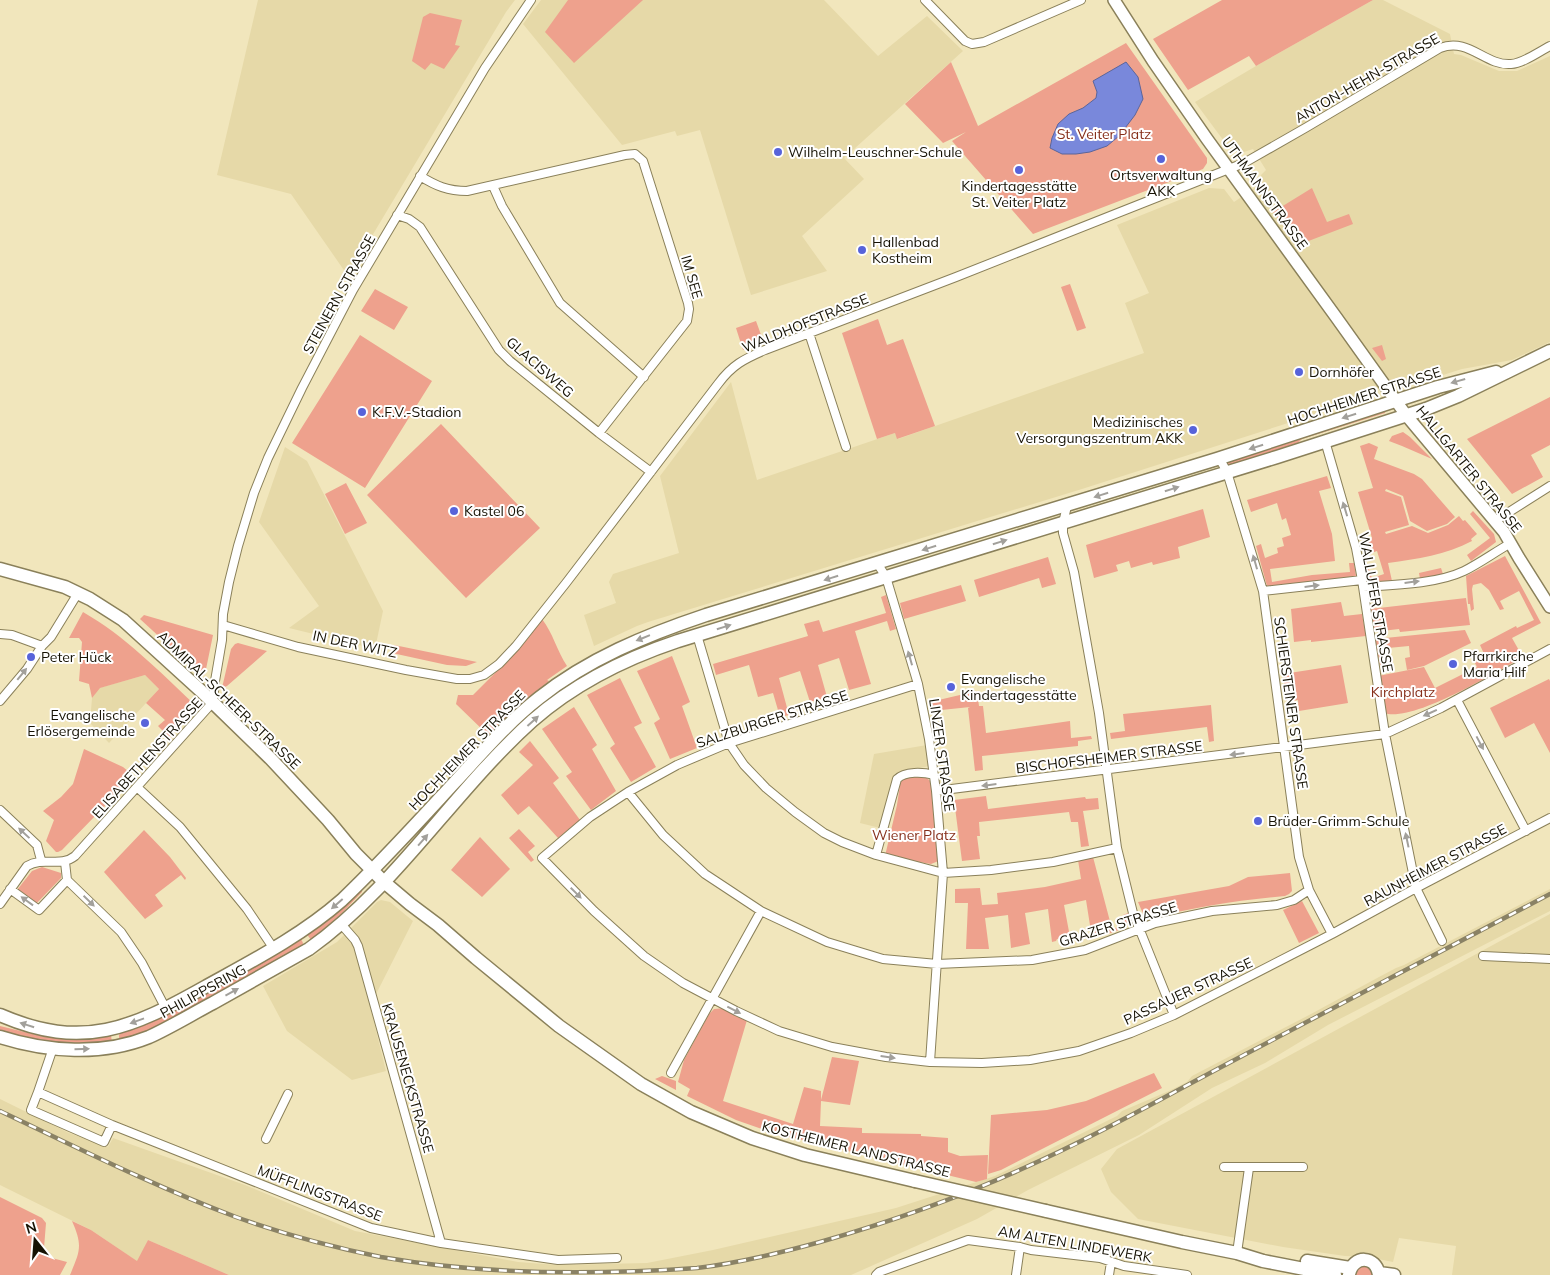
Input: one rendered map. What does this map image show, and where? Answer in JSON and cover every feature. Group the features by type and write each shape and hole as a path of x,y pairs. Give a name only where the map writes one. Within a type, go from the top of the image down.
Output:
{"main road":[{"name":"HOCHHEIMER STRASSE","path":"387,879 498,756 532,722 575,688 618,665 656,648 678,641 1406,415 1458,396 1550,351"},
{"name":"HOCHHEIMER STRASSE","path":"375,867 524,710 556,685 611,652 673,626 1067,506 1395,401 1467,379 1521,366"},
{"path":"0,569 47,581 78,593"},
{"name":"ADMIRAL-SCHEER-STRASSE","path":"78,593 107,609 134,630 213,702 270,758 356,854 375,867 387,879"},
{"name":"PHILIPPSRING","path":"0,1015 35,1028 56,1032 85,1033 115,1028 142,1020 166,1009 274,949 324,914 375,867"},
{"name":"PHILIPPSRING","path":"0,1036 30,1045 85,1050 120,1046 148,1037 309,949 341,924 387,879"},
{"name":"KOSTHEIMER LANDSTRASSE","path":"387,879 416,900 438,925 476,958 580,1042 641,1084 678,1106 730,1130 778,1147 915,1181 1237,1253 1262,1261 1336,1275"},
{"path":"298,933 304,936 308,942 309,949"},
{"path":"115,1028 114,1035 120,1046"},
{"name":"KOSTHEIMER LANDSTRASSE","path":"1237,1253 1264,1254 1350,1271"},
{"path":"1350,1271 1358,1261 1367,1260 1375,1264 1379,1274 1394,1275"}],"street":[{"name":"STEINERN STRASSE","path":"223,624 223,614 238,546 254,493 268,458 302,388 353,290 420,176 485,68 531,0"},
{"path":"925,0 964,41 972,44 984,42 1081,0"},
{"name":"UTHMANNSTRASSE","path":"1114,0 1153,62 1395,401"},
{"name":"ANTON-HEHN-STRASSE","path":"1228,169 1244,163 1440,48 1451,45 1460,46 1500,63 1513,64 1550,46"},
{"name":"IM SEE","path":"493,186 625,155 635,154 643,161 689,310 687,321 599,434"},
{"name":"WALDHOFSTRASSE","path":"484,675 516,646 727,372 737,364 809,333 956,278 1228,169"},
{"path":"420,176 435,186 451,190 467,191 493,186 502,206 560,303 644,377"},
{"name":"GLACISWEG","path":"398,214 420,227 499,350 599,434 651,472"},
{"path":"809,333 846,447"},
{"name":"HALLGARTER STRASSE","path":"1395,401 1495,521 1550,607"},
{"name":"WALLUFER STRASSE","path":"1325,441 1356,548 1385,734 1416,888 1442,941"},
{"path":"1217,459 1222,463 1227,472"},
{"name":"SCHIERSTEINER STRASSE","path":"1227,472 1264,591 1299,857 1308,890 1332,934"},
{"path":"1495,521 1550,486"},
{"path":"1067,506 1063,522 1063,534 1074,572 1085,629 1099,713 1117,848 1133,913 1174,1015"},
{"path":"1045,528 1048,511"},
{"path":"960,538 965,553"},
{"path":"1264,591 1418,582 1450,576 1464,571 1510,543"},
{"path":"877,563 886,577"},
{"name":"LINZER STRASSE","path":"886,577 918,684 929,739 936,791 943,873 930,1062"},
{"path":"0,701 42,646 51,638 78,593"},
{"name":"IN DER WITZ","path":"223,624 298,647 406,670 456,679 470,679 484,675"},
{"name":"ELISABETHENSTRASSE","path":"65,862 75,856 138,788 213,702 223,624"},
{"path":"673,626 678,641"},
{"path":"0,634 12,635 42,646"},
{"path":"697,635 729,743 744,765 766,788 824,833 876,855 943,873 990,870 1053,862 1117,848"},
{"name":"BISCHOFSHEIMER STRASSE","path":"936,791 1385,734 1457,700 1550,648"},
{"path":"611,652 618,665"},
{"name":"SALZBURGER STRASSE","path":"542,858 590,817 628,792 677,765 729,743 918,684"},
{"path":"1457,700 1526,831"},
{"path":"876,855 897,779 903,775 913,773 926,772 934,775"},
{"path":"138,788 180,827 247,909 274,949"},
{"name":"GRAZER STRASSE","path":"628,792 663,835 705,874 761,911 827,942 883,959 938,964 1032,960 1084,950 1155,923 1212,911 1277,904 1294,900 1308,890"},
{"path":"0,810 37,845 41,860"},
{"name":"RAUNHEIMER STRASSE","path":"1332,934 1550,818"},
{"name":"PASSAUER STRASSE","path":"542,858 594,911 639,952 683,983 713,999 779,1031 832,1047 886,1057 930,1062 982,1063 1030,1060 1079,1051 1131,1033 1174,1015 1332,934"},
{"path":"0,904 27,866 41,860 65,862 67,880 121,932 142,963 166,1009"},
{"path":"10,889 39,910 67,880"},
{"path":"671,1073 761,911"},
{"name":"KRAUSENECKSTRASSE","path":"341,924 358,946 441,1243"},
{"path":"1483,956 1550,959"},
{"path":"53,1048 31,1110 104,1142 112,1125"},
{"name":"MÜFFLINGSTRASSE","path":"38,1092 112,1125 371,1228 441,1243 558,1260 617,1258"},
{"path":"266,1139 288,1094"},
{"path":"1224,1167 1303,1167"},
{"path":"1237,1253 1250,1168"},
{"name":"AM ALTEN LINDEWERK","path":"876,1275 879,1272 968,1240 1100,1258 1124,1266 1187,1275"},
{"path":"1016,1275 1020,1247"},
{"path":"1109,1275 1111,1262"}],"shaded area":[{"path":"258,0 515,0 348,276 291,194 217,175"},
{"name":"Wilhelm-Leuschner-Schule","path":"541,0 824,0 878,56 927,16 963,51 844,158 864,179 802,236 827,271 751,295 700,130 677,136 675,131 622,145 523,24"},
{"path":"1373,0 1383,0 1450,34 1454,54 1461,55 1499,71 1517,71 1550,56 1550,342 1512,360 1462,369 1408,386 1397,381 1368,391 1364,398 1360,400 1082,489 648,622 594,646 584,615 616,603 609,582 613,574 679,553 660,476 731,382 757,480 895,433 898,439 1144,353 1125,303 1149,293 1117,225 1209,188 1224,189 1234,202 1259,185 1261,175 1266,170 1253,149 1244,152 1232,152 1195,102"},
{"path":"285,447 307,461 383,611 375,649 289,628 319,606 259,522"},
{"path":"145,675 159,689 109,743 90,723 92,698 99,688"},
{"path":"927,745 930,766 895,773 880,828 860,823 874,754"},
{"path":"1550,889 1550,911 1328,1025 1265,1063 1212,1088 1139,1135 1028,1190 977,1219 851,1275 229,1275 148,1240 138,1262 91,1230 0,1185 0,1099 69,1133 108,1147 113,1138 245,1185 355,1231 518,1262 558,1265 647,1263 713,1250 896,1208 995,1176 1117,1116 1122,1111 1187,1082 1192,1076"},
{"path":"381,900 390,902 413,921 370,1006 386,1071 352,1080 287,1031 263,986 337,942"},
{"path":"1550,914 1550,1275 1452,1275 1456,1246 1399,1238 1393,1262 1368,1257 1345,1256 1283,1247 1138,1219 1111,1192 1101,1169 1117,1149"}],"green space":[{"path":"568,0 643,0 574,63 545,32"},
{"path":"1222,0 1373,0 1256,66 1249,56 1188,90 1153,39"},
{"path":"430,13 462,20 455,45 460,46 444,69 431,63 425,70 412,61 423,17"},
{"name":"St. Veiter Platz","path":"1126,43 1207,158 1207,163 1203,169 1033,234 952,141 966,132 943,143 905,104 951,62 978,126"},
{"path":"1312,188 1327,222 1349,214 1353,224 1298,245 1273,212"},
{"path":"1070,284 1086,328 1077,331 1061,287"},
{"path":"375,289 408,307 394,330 361,311"},
{"path":"878,319 887,345 903,339 935,426 897,439 895,433 877,439 842,333"},
{"path":"756,321 764,343 743,350 736,328"},
{"name":"K.F.V.-Stadion","path":"360,335 432,381 365,488 292,443"},
{"path":"1382,345 1386,359 1382,361 1372,348"},
{"path":"1550,397 1550,445 1531,455 1543,477 1512,494 1467,439"},
{"path":"1386,410 1385,413 1302,439 1293,447 1229,468 1225,464 1227,460"},
{"name":"Kastel 06","path":"441,424 540,528 466,598 367,495"},
{"path":"1403,432 1432,459 1389,441 1392,436"},
{"path":"1369,443 1378,447 1374,459 1414,474 1422,479 1455,517 1447,524 1427,531 1410,521 1403,496 1386,489 1385,491 1401,497 1409,525 1385,532 1386,534 1412,526 1428,533 1448,525 1459,516 1477,534 1471,539 1472,541 1442,553 1388,563 1392,581 1370,583 1362,556 1364,555 1372,578 1384,574 1377,551 1366,555 1362,542 1372,538 1358,492 1373,488 1360,446"},
{"path":"1327,476 1331,488 1319,491 1332,534 1335,561 1270,569 1272,582 1312,575 1350,572 1349,563 1354,563 1356,576 1267,586 1256,546 1261,544 1265,558 1278,553 1277,548 1284,546 1282,538 1291,535 1286,518 1282,520 1277,503 1251,512 1247,500"},
{"path":"346,483 367,523 345,534 325,494"},
{"path":"1203,509 1210,537 1178,547 1180,558 1153,565 1152,562 1131,568 1129,561 1116,565 1118,571 1094,578 1086,545"},
{"path":"1473,511 1494,534 1496,542 1471,561 1467,555 1490,538 1470,514"},
{"name":"Kirchplatz","path":"1505,556 1541,623 1512,638 1521,654 1518,660 1472,686 1432,704 1413,711 1397,714 1384,713 1378,676 1424,667 1435,688 1477,667 1474,661 1485,656 1480,645 1516,626 1517,628 1534,620 1519,591 1500,601 1504,609 1500,610 1489,590 1481,583 1473,585 1474,609 1471,611 1470,604 1468,604 1466,576"},
{"path":"1048,557 1056,584 1042,588 1039,578 979,597 974,580"},
{"path":"1441,568 1443,574 1420,579 1419,573"},
{"path":"961,585 966,601 904,619 900,603"},
{"path":"886,595 896,629 890,631 887,621 855,631 871,684 849,690 839,658 818,665 827,697 810,702 800,671 779,678 789,715 780,717 773,693 758,697 749,665 716,675 713,664 808,636 804,624 819,620 823,632 886,613 881,597"},
{"path":"1466,598 1470,625 1400,632 1399,629 1373,632 1370,609"},
{"path":"1341,602 1344,616 1362,614 1366,636 1294,642 1291,609"},
{"path":"83,612 127,643 194,704 194,710 169,737 158,726 165,720 146,703 159,689 145,675 100,688 92,698 89,684 79,681 82,642 79,638 69,638"},
{"path":"144,615 213,635 203,676 140,619"},
{"path":"542,619 567,666 547,680 549,681 488,735 456,704 458,695 473,695 504,664"},
{"path":"1465,630 1471,643 1424,666 1407,670 1405,658 1410,657 1409,646 1388,648 1389,663 1380,665 1375,639"},
{"path":"238,643 267,651 227,686 222,688 231,649"},
{"path":"394,645 477,662 466,666 447,665 392,653"},
{"path":"672,656 690,702 682,706 697,748 670,759 654,723 660,719 637,671"},
{"path":"1341,665 1348,703 1299,711 1298,700 1287,702 1283,674"},
{"path":"620,678 642,723 634,727 656,767 631,782 610,748 615,744 587,695"},
{"path":"1549,679 1550,753 1534,723 1505,738 1490,708"},
{"path":"977,691 979,706 983,706 986,733 1070,721 1071,738 1091,736 1092,739 1078,741 1078,746 982,756 983,770 975,771 968,708 970,707 932,711 930,702"},
{"path":"1211,705 1214,741 1209,742 1207,727 1111,739 1110,733 1125,731 1123,714"},
{"path":"574,707 597,745 592,749 616,791 591,810 566,776 572,772 542,729"},
{"path":"530,741 559,778 553,783 580,820 558,838 529,806 518,815 501,795 533,765 519,752"},
{"path":"84,749 123,767 134,776 62,850 56,852 46,841 54,820 43,811 61,797 73,784"},
{"name":"Wiener Platz","path":"915,776 927,778 932,784 941,860 931,864 885,856 897,805 901,778"},
{"path":"986,796 988,809 1085,797 1086,799 1098,798 1099,809 1083,811 1089,846 1081,847 1078,822 1071,822 1069,812 979,822 980,836 977,836 980,859 962,861 954,800"},
{"path":"519,829 535,846 528,852 534,860 531,862 509,838"},
{"path":"144,830 170,857 186,878 185,880 181,875 155,895 163,906 145,919 104,872"},
{"path":"480,837 510,869 482,897 451,870"},
{"path":"1093,857 1112,929 1125,925 1123,915 1128,913 1129,919 1127,924 1123,928 1092,938 1086,900 1064,905 1070,937 1057,939 1052,942 1048,909 1025,913 1030,944 1011,948 1008,915 985,918 989,949 966,949 968,903 955,903 955,889 980,888 982,905 998,904 997,893 1045,887 1081,879 1078,860"},
{"path":"42,867 61,873 61,878 36,904 17,890 32,871"},
{"path":"1290,873 1292,891 1285,896 1217,904 1151,918 1144,916 1138,902 1229,886 1248,877"},
{"path":"362,889 362,892 340,915 311,940 306,933"},
{"path":"1302,901 1319,933 1299,943 1283,910"},
{"path":"301,939 302,947 165,1024 135,1037 121,1040 119,1038 122,1031"},
{"path":"725,1008 747,1020 723,1101 793,1124 804,1087 821,1091 821,1100 832,1057 859,1061 850,1105 821,1101 820,1126 862,1128 862,1133 921,1134 921,1136 948,1138 948,1152 960,1156 988,1155 987,1179 976,1182 773,1133 736,1120 687,1096 690,1089 678,1082 684,1060 709,1014 714,1009"},
{"path":"0,1026 45,1037 71,1038 111,1035 112,1043 93,1045 39,1043 0,1032"},
{"path":"1154,1073 1162,1088 1001,1170 988,1174 991,1115 1047,1110 1086,1101"},
{"path":"662,1076 676,1081 676,1090 655,1079"},
{"path":"0,1197 42,1218 46,1223 44,1248 52,1258 67,1262 60,1275 0,1275"},
{"path":"72,1221 91,1230 137,1261 148,1240 229,1275 70,1275 79,1248 78,1237"},
{"path":"1366,1264 1374,1275 1353,1275 1354,1270"}],"water":[{"path":"1126,62 1138,77 1143,99 1135,115 1119,136 1107,146 1090,152 1062,154 1050,148 1058,124 1069,114 1083,108 1096,98 1097,92 1093,81"}],"railway":[{"path":"0,1111 117,1167 236,1217 308,1240 381,1257 459,1267 539,1272 619,1272 713,1266 790,1250 872,1226 924,1209 1024,1168 1125,1118 1550,894"}],"place":[{"name":"Wilhelm-Leuschner-Schule","path":"778,152"},
{"name":"Ortsverwaltung AKK","path":"1161,159"},
{"name":"Kindertagesstätte St. Veiter Platz","path":"1019,170"},
{"name":"Hallenbad Kostheim","path":"862,250"},
{"name":"Dornhöfer","path":"1299,372"},
{"name":"K.F.V.-Stadion","path":"362,412"},
{"name":"Medizinisches Versorgungszentrum AKK","path":"1193,430"},
{"name":"Kastel 06","path":"454,511"},
{"name":"Peter Hück","path":"31,657"},
{"name":"Pfarrkirche Maria Hilf","path":"1453,664"},
{"name":"Evangelische Kindertagesstätte","path":"951,687"},
{"name":"Evangelische Erlösergemeinde","path":"145,723"},
{"name":"Brüder-Grimm-Schule","path":"1258,821"}]}
